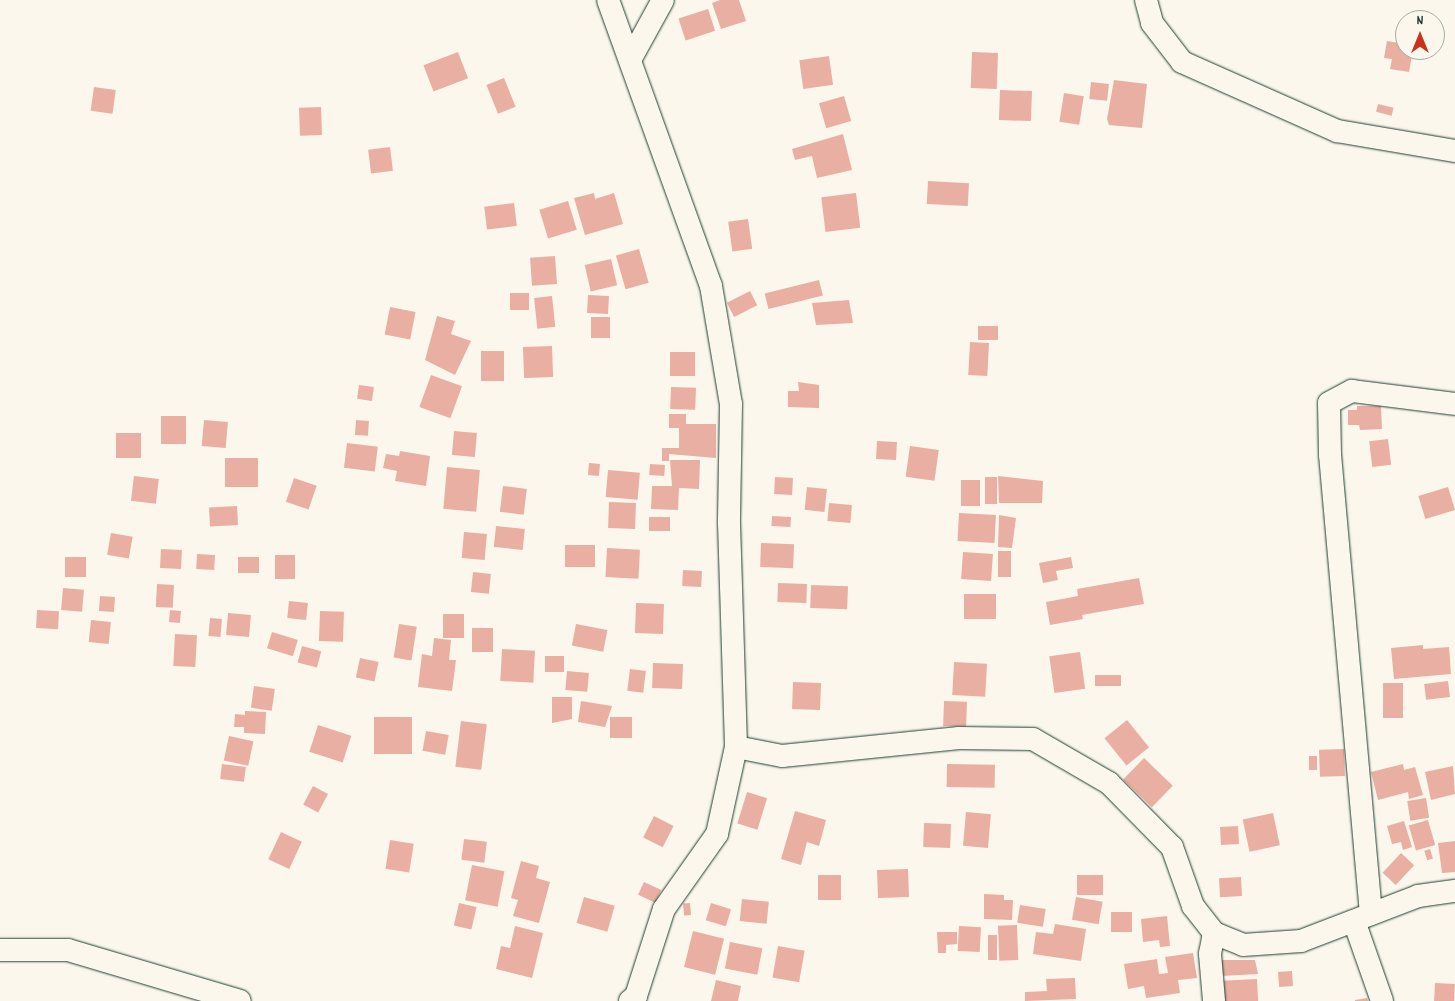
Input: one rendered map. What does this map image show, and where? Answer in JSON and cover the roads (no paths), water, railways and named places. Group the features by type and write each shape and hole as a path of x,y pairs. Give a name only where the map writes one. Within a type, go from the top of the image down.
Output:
{"street":[{"path":"608,0 711,286 731,404 729,523 736,746 717,834 664,908 639,999"},
{"path":"630,60 663,0"},
{"path":"1146,0 1152,23 1182,62 1337,131 1455,151"},
{"path":"1382,1001 1362,917 1330,455 1329,403 1352,391 1455,404"},
{"path":"736,746 782,756 958,738 1033,738 1109,783 1172,847 1193,906 1214,933 1244,945 1301,941 1418,896 1455,891"},
{"path":"1214,933 1210,954 1214,1001"},
{"path":"0,950 68,950 240,1001"}]}
